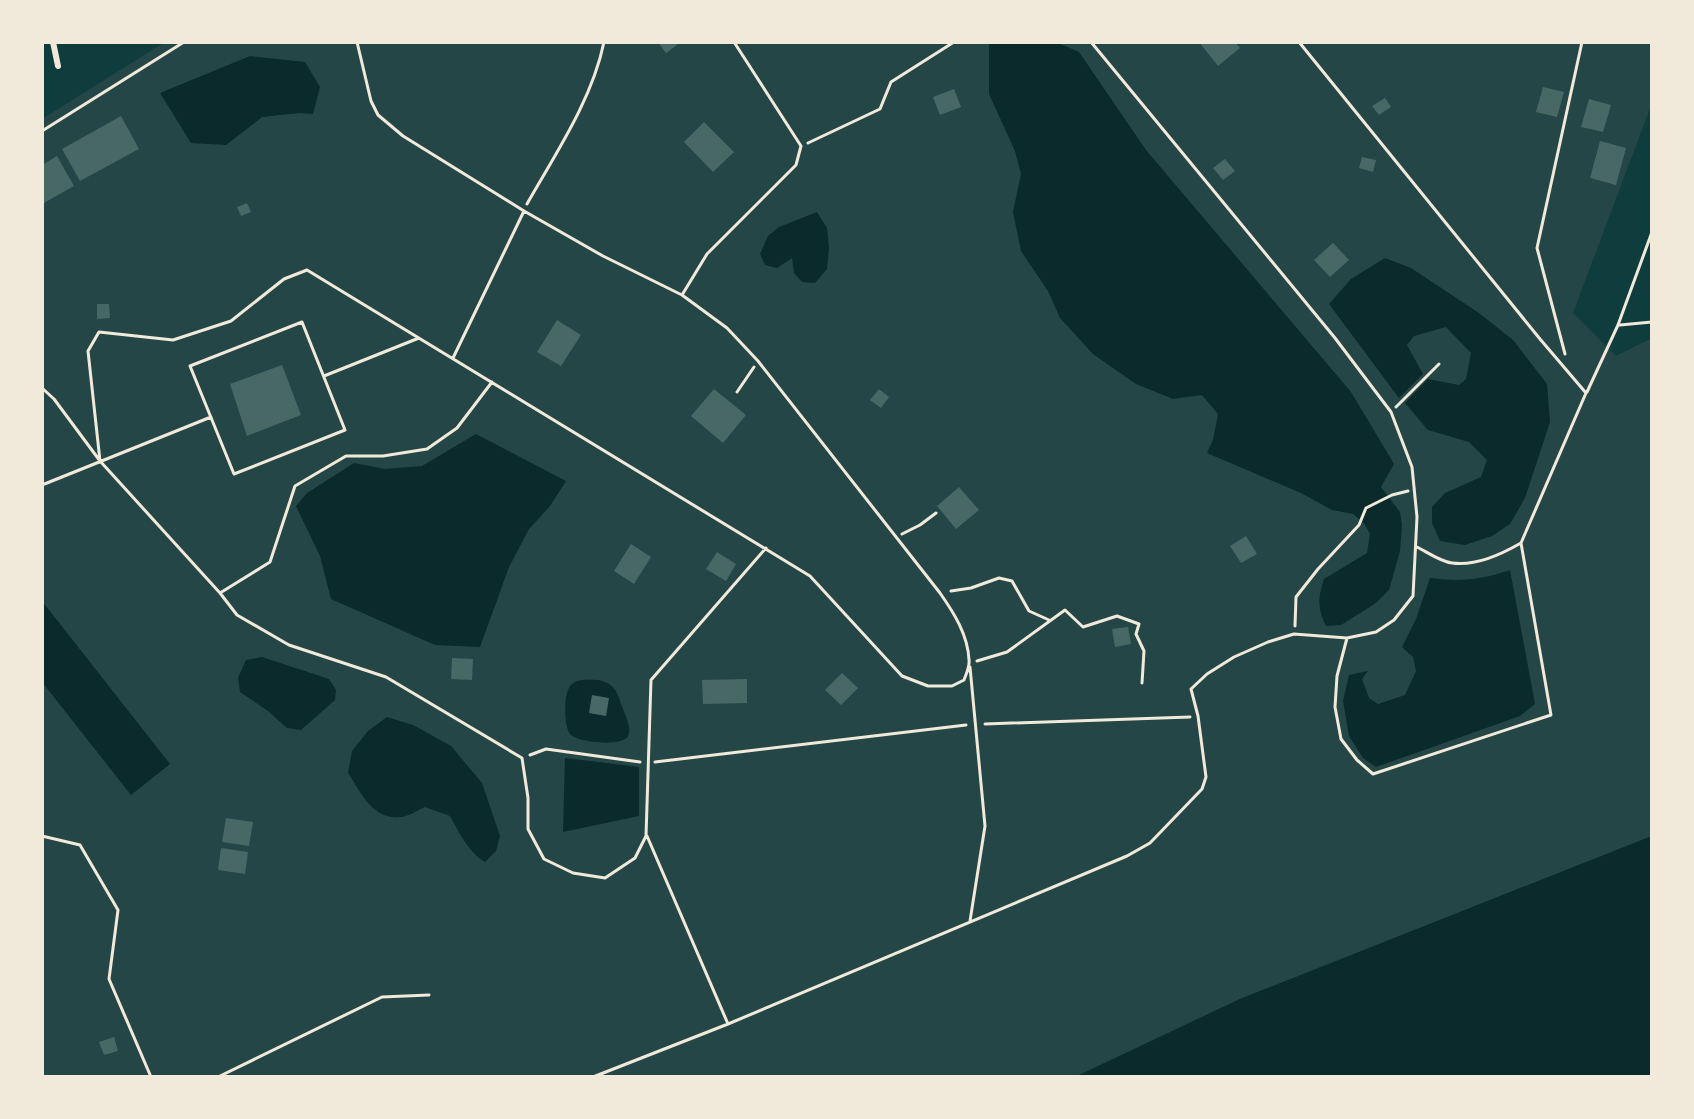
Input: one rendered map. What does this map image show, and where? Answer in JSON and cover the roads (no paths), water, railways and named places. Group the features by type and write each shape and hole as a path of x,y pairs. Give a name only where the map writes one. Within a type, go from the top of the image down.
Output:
{"street":[{"path":"53,42 58,66"}],"lane":[{"path":"42,131 184,42"},
{"path":"357,42 371,101 378,115 403,136 524,211 603,256 682,295 727,328 758,361 940,593 964,634 977,724 985,826 969,922"},
{"path":"682,295 707,254 796,165 801,146 734,42"},
{"path":"593,1077 728,1024 1127,856 1150,843 1202,789 1206,777 1191,689 1207,674 1234,657 1268,642 1294,634 1347,638 1376,632 1394,620 1413,596 1417,517 1412,467 1391,412 1335,338 1091,42"},
{"path":"1299,42 1586,393"},
{"path":"453,358 524,211"},
{"path":"1347,638 1337,676 1335,707 1341,739 1373,774 1551,715 1521,543 1618,325 1652,232"},
{"path":"100,461 88,351 99,332 173,340 231,321 284,279 307,270 810,576 902,676 928,686 952,686 964,680 970,663"},
{"path":"302,322 345,430 234,474 211,417 190,366 302,322"},
{"path":"1618,325 1652,322"},
{"path":"324,376 419,338"},
{"path":"220,593 270,562 295,486 346,456 383,456 427,449 457,428 492,382"},
{"path":"42,388 54,399 100,461 237,615 289,645 386,677 522,758 528,798 528,829 544,859 573,873 605,878 635,858 646,836"},
{"path":"42,485 211,417"},
{"path":"1416,546 1450,564 1479,562 1521,543"},
{"path":"728,1024 646,836 651,680 766,548"}]}
